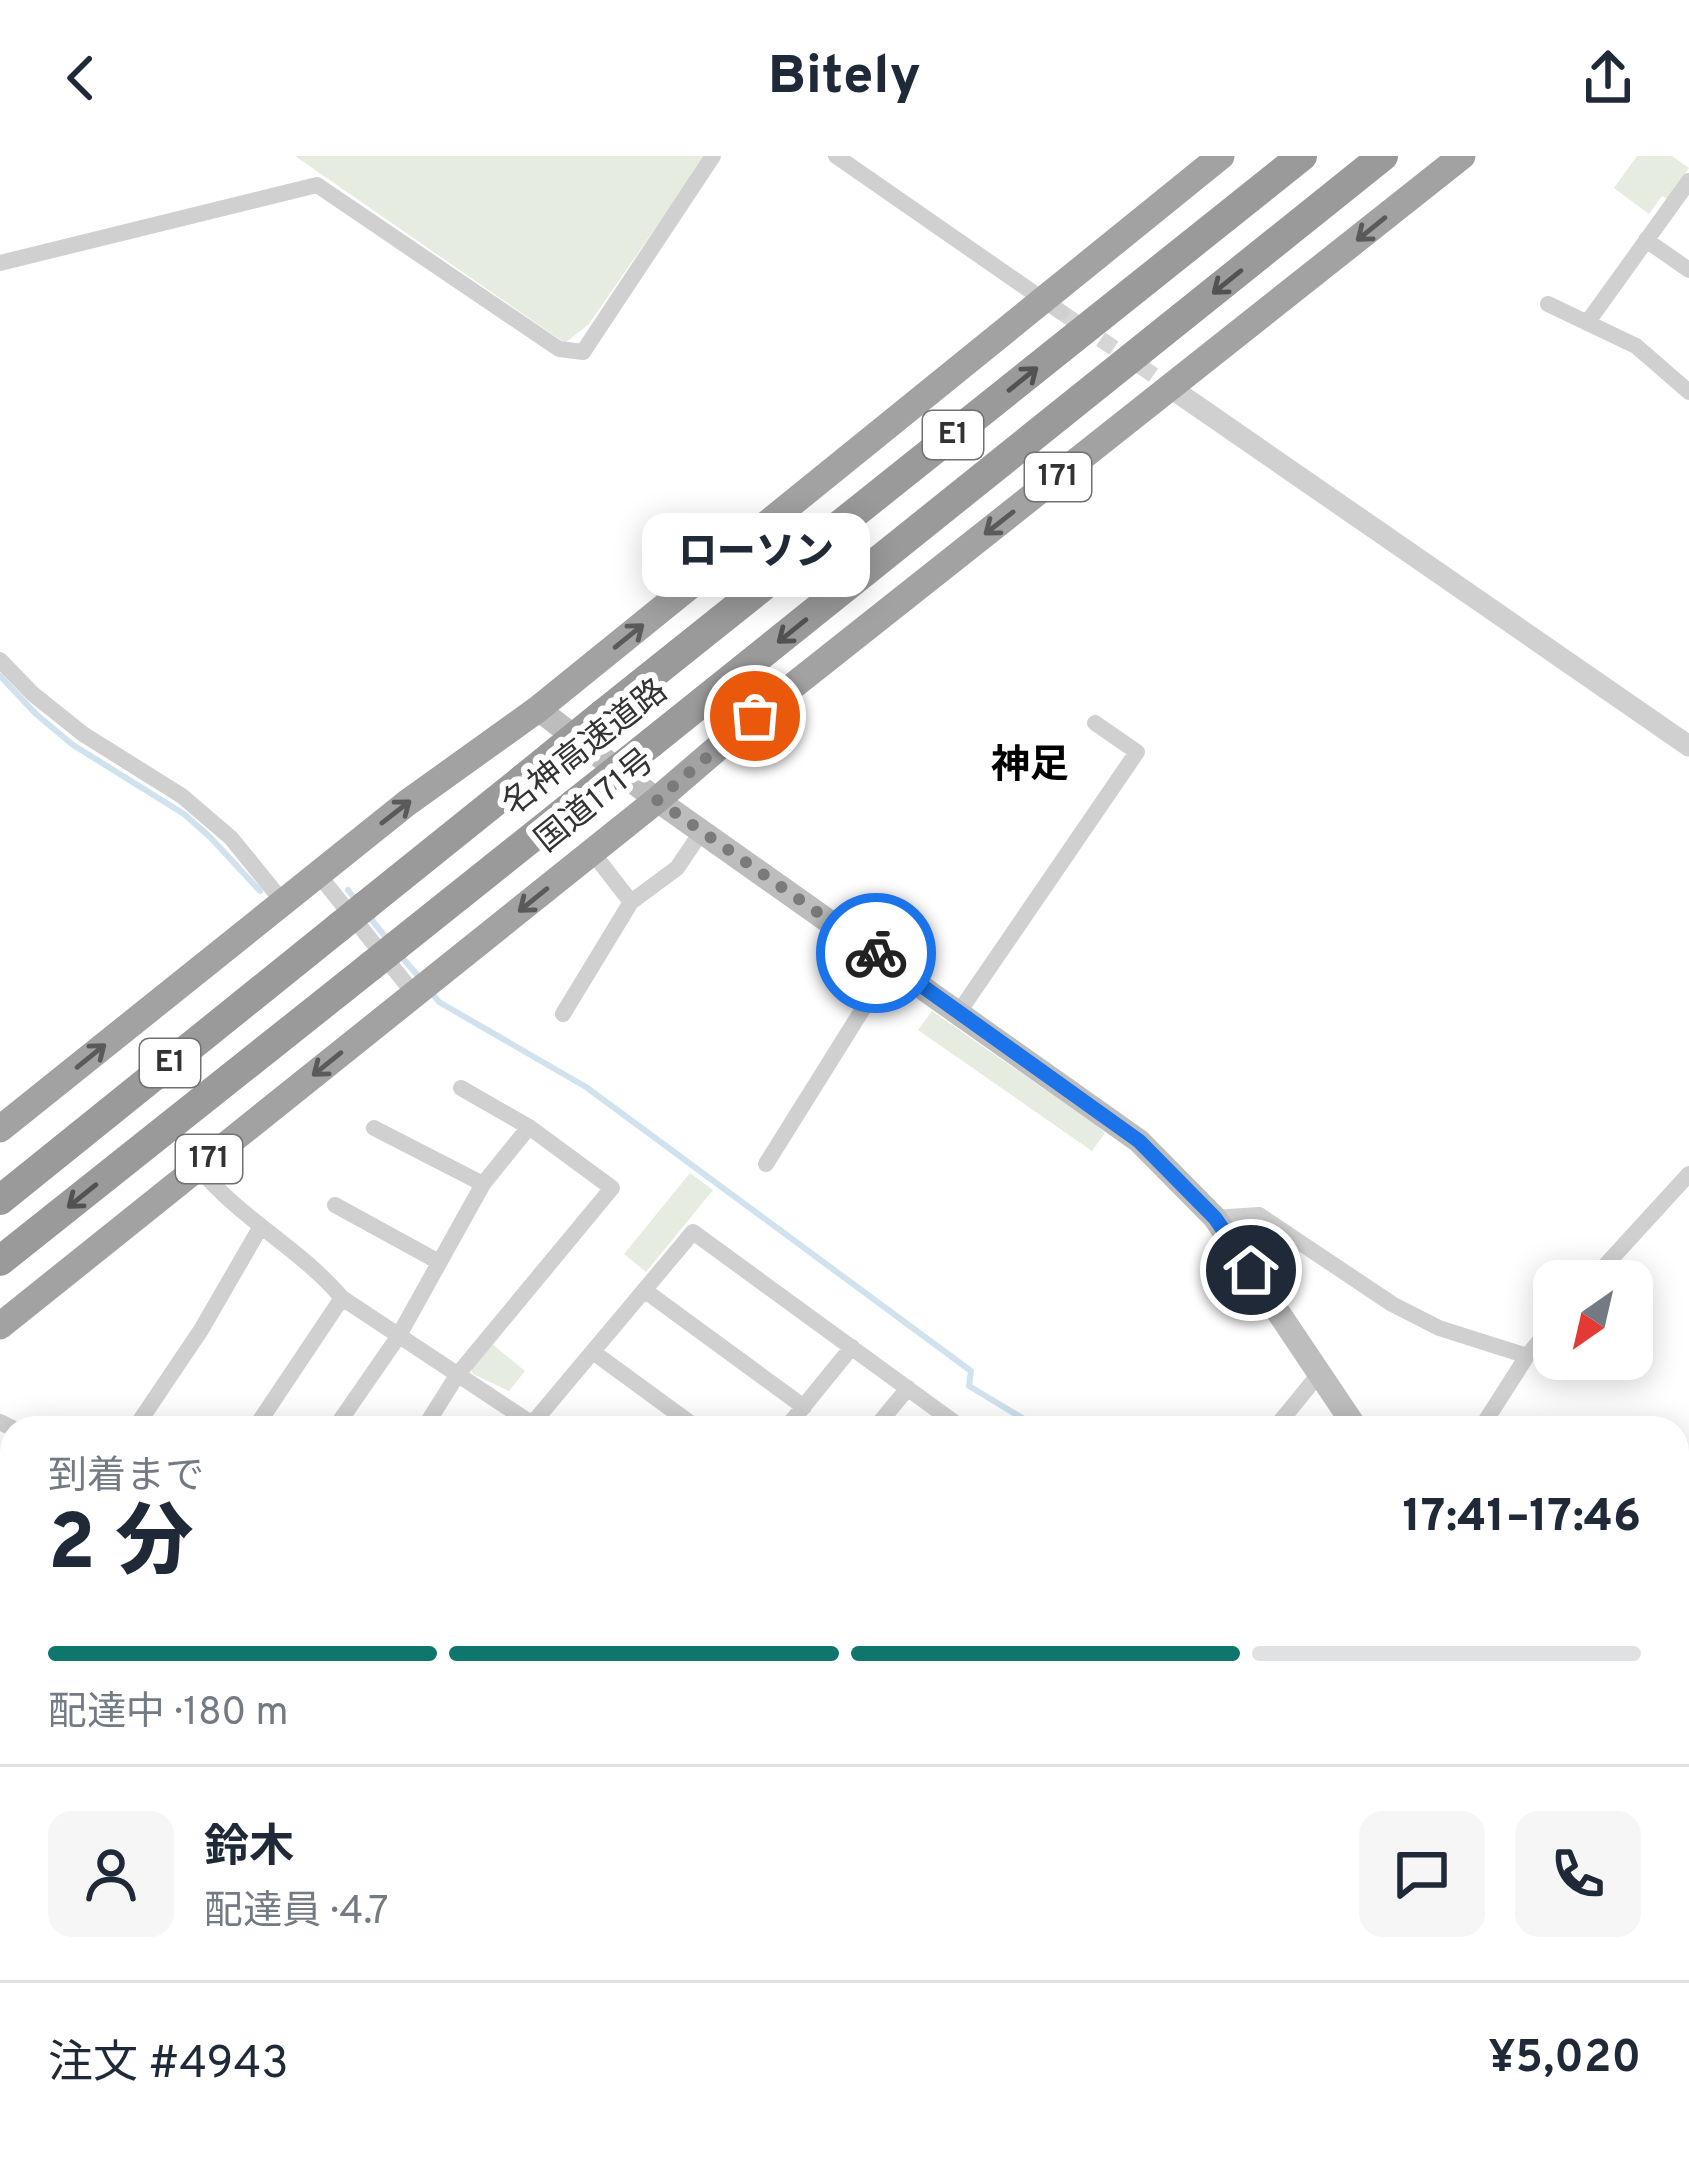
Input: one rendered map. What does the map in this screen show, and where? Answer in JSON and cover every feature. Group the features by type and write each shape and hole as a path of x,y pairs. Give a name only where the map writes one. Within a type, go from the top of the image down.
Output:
{"highway":[{"path":"0,1129 406,803 538,709 1052,306 1221,156"},
{"name":"名神高速道路","path":"0,1200 1302,156"},
{"name":"名神高速道路","path":"0,1262 1384,156"},
{"name":"国道171号","path":"0,1326 657,800 1163,382 1462,156"}],"main road":[{"path":"538,709 657,800 1139,1141 1215,1218 1348,1416"}],"street":[{"path":"0,263 317,185 559,349 583,352 713,156"},
{"path":"836,156 1052,306"},
{"path":"1587,322 1689,181"},
{"path":"1646,240 1689,270"},
{"path":"1548,304 1636,346 1689,392"},
{"path":"1163,382 1689,746"},
{"path":"0,660 82,734 182,796 231,838 283,902"},
{"path":"959,1012 1137,752 1095,723"},
{"path":"563,1014 631,902 677,868 701,831"},
{"path":"592,852 631,902"},
{"path":"318,874 422,989"},
{"path":"766,1164 891,964"},
{"path":"432,1416 458,1374 612,1188 529,1126 461,1088"},
{"path":"343,1416 398,1337 483,1184 529,1126"},
{"path":"374,1128 483,1184"},
{"path":"199,1168 224,1200 317,1268 342,1298 522,1416"},
{"path":"1611,1260 1689,1174"},
{"path":"335,1205 439,1262"},
{"path":"1215,1218 1259,1215 1392,1304 1439,1328 1526,1356"},
{"path":"143,1416 201,1330 260,1228"},
{"path":"543,1416 693,1232 946,1416"},
{"path":"644,1291 803,1407"},
{"path":"263,1416 342,1298"},
{"path":"796,1416 852,1347"},
{"path":"1488,1416 1533,1348"},
{"path":"593,1352 681,1416"},
{"path":"1285,1416 1319,1374"},
{"path":"884,1416 908,1388"},
{"path":"506,1416 511,1408"}],"shaded area":[{"path":"295,156 705,156 589,324 565,343"},
{"path":"1637,156 1672,156 1689,168 1669,200 1662,196 1649,214 1614,188"},
{"path":"932,1011 1105,1133 1092,1151 918,1030"},
{"path":"690,1173 713,1190 646,1272 624,1254"},
{"path":"491,1343 525,1371 509,1391 473,1374 471,1368"}],"waterway":[{"path":"0,676 73,745 184,814 260,891"},
{"path":"348,890 358,903"},
{"path":"370,918 388,940"},
{"path":"400,955 419,977"},
{"path":"431,992 439,1002 586,1087 971,1371 969,1386 1019,1416"},
{"path":"0,1779 0,1792"}],"tunnel":[{"path":"1061,312 1155,376"}],"way so far":[{"path":"755,716 657,800 876,953"}],"place":[{"name":"ローソン","path":"755,716"}],"district":[{"name":"神足","path":"1030,767"}],"route":[{"path":"876,953 1139,1141 1215,1218 1251,1270"}]}
